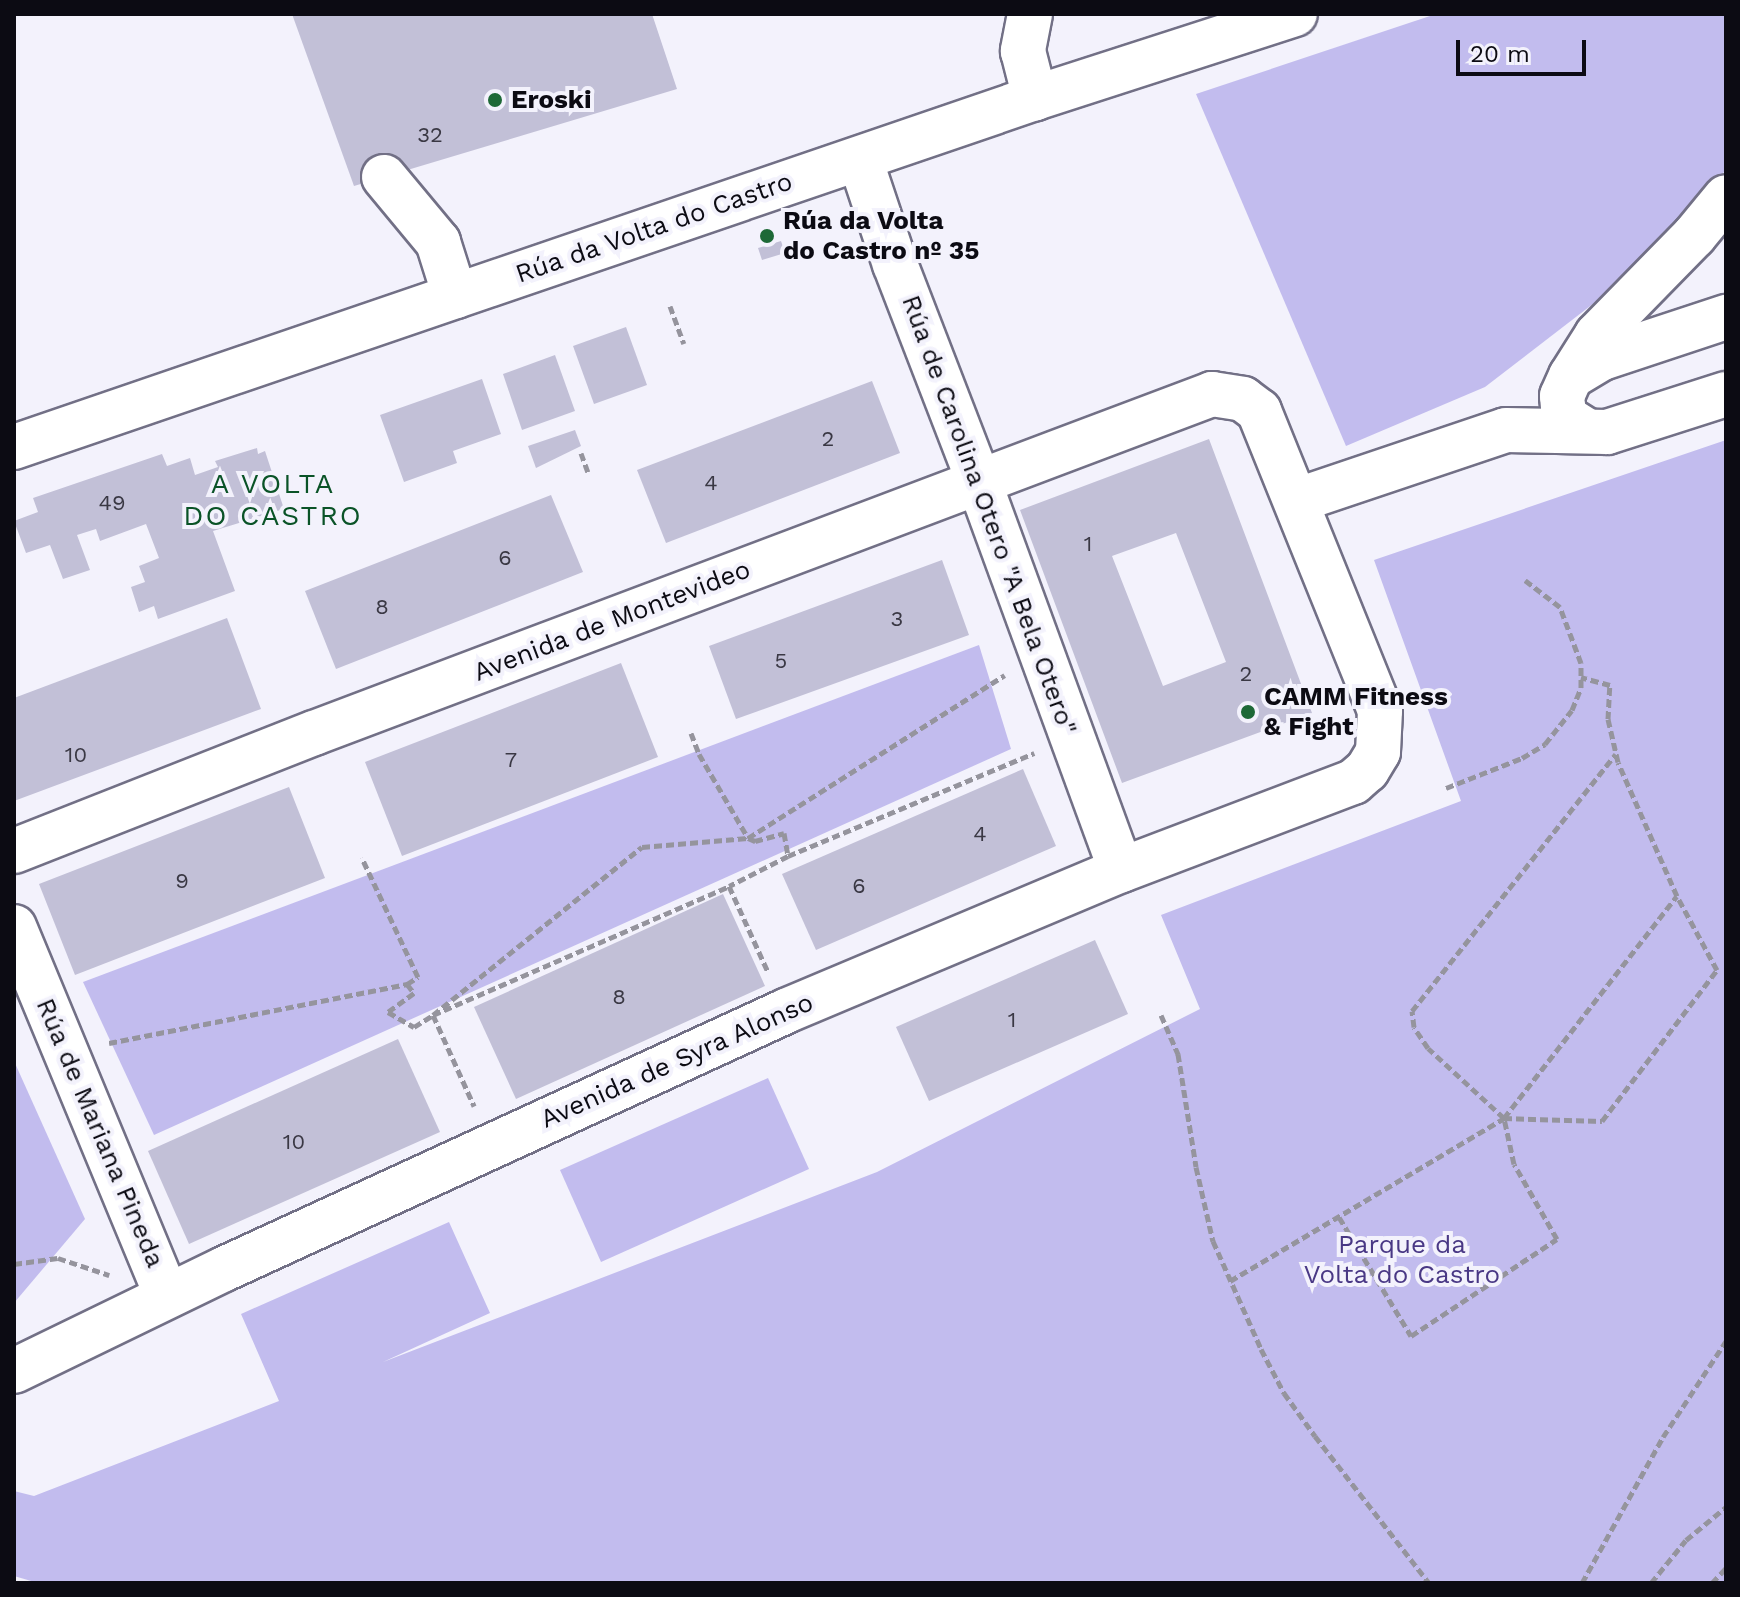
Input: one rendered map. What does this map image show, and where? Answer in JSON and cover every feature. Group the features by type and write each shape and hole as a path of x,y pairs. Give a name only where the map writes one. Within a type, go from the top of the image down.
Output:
{"street":[{"path":"1030,14 1023,51 1035,98"},
{"name":"Rúa da Volta do Castro","path":"14,447 1035,98 1295,14"},
{"name":"Rúa de Carolina Otero \"A Bela Otero\"","path":"860,159 895,264 979,482 1121,870"},
{"path":"384,177 438,242 455,296"},
{"path":"1587,431 1574,426 1563,407 1562,396 1571,376 1597,335 1694,236 1726,197"},
{"path":"1506,430 1571,376 1602,358 1726,317"},
{"name":"Avenida de Montevideo","path":"14,851 314,733 1212,394 1235,397 1259,411 1298,500"},
{"path":"1298,500 1506,430 1625,428 1726,394"},
{"name":"Avenida de Syra Alonso","path":"14,1371 167,1296 745,1029 1121,870 1353,782 1367,770 1378,752 1380,711 1298,500"},
{"name":"Rúa de Mariana Pineda","path":"14,927 167,1296"}],"path":[{"path":"670,306 684,344"},
{"path":"581,453 588,472"},
{"path":"1446,788 1522,758 1545,744 1572,710 1581,688 1581,663 1560,607 1525,580"},
{"path":"407,984 414,993 388,1012 414,1027 642,847 748,838 1005,675"},
{"path":"1504,1118 1602,1121 1717,970 1677,896 1616,754 1608,719 1610,685 1581,677"},
{"path":"691,733 699,754 748,838 755,841 784,833 788,856"},
{"path":"433,1015 729,886 788,856 1035,753"},
{"path":"1339,1217 1411,1336 1557,1239 1514,1164 1504,1118 1428,1048 1414,1027 1412,1011 1616,754"},
{"path":"96,1045 407,984 418,977 362,858"},
{"path":"729,886 775,987"},
{"path":"1230,1281 1504,1118 1677,896"},
{"path":"433,1015 475,1109"},
{"path":"1161,1015 1178,1054 1204,1204 1230,1281 1284,1393 1429,1583"},
{"path":"14,1264 58,1258 119,1279"},
{"path":"1582,1583 1663,1437 1726,1341"},
{"path":"1651,1583 1686,1540 1726,1507"},
{"path":"1712,1583 1726,1568"}],"green space":[{"path":"1436,14 1726,14 1726,170 1598,300 1485,387 1346,446 1196,94"},
{"name":"Parque da Volta do Castro","path":"1726,440 1726,1583 38,1583 14,1576 14,1491 34,1496 279,1401 241,1314 449,1222 490,1313 383,1362 877,1172 1200,1009 1161,915 1461,801 1374,560"},
{"path":"979,645 1011,749 154,1135 83,982"},
{"path":"14,1061 85,1219 14,1303"},
{"path":"768,1078 809,1169 601,1262 560,1170"}],"building":[{"path":"292,14 652,14 677,89 354,186"},
{"path":"781,241 785,253 762,260 758,248"},
{"path":"626,327 647,385 594,404 573,346"},
{"path":"555,355 575,411 522,430 503,374"},
{"path":"482,379 501,434 453,451 457,463 404,482 380,415"},
{"path":"872,381 900,453 666,543 637,470"},
{"path":"575,430 581,446 536,468 528,446"},
{"path":"1209,439 1312,713 1122,783 1020,510","holes":["1176,533 1226,662 1163,686 1112,556"]},
{"path":"257,448 258,454 265,451 284,509 213,531 235,591 158,619 154,606 139,612 131,587 145,582 139,566 159,558 146,524 100,541 96,529 77,535 90,570 63,579 50,545 26,553 14,521 38,512 33,498 162,454 167,466 190,458 195,475 218,467 215,461"},
{"path":"551,495 583,572 336,669 305,591"},
{"path":"942,560 969,635 736,719 709,646"},
{"path":"227,618 261,709 14,801 14,698"},
{"path":"621,663 658,757 402,856 365,762"},
{"path":"1023,769 1056,846 816,950 782,874"},
{"path":"289,787 325,878 75,975 39,884"},
{"path":"723,894 765,986 516,1099 474,1007"},
{"path":"1095,940 1128,1014 929,1101 896,1027"},
{"path":"398,1039 440,1132 189,1244 148,1151"}],"place":[{"name":"Eroski","path":"495,100"},
{"name":"Rúa da Volta do Castro nº 35","path":"767,236"},
{"name":"CAMM Fitness & Fight","path":"1248,712"}],"district":[{"name":"A VOLTA DO CASTRO","path":"273,500"}]}
